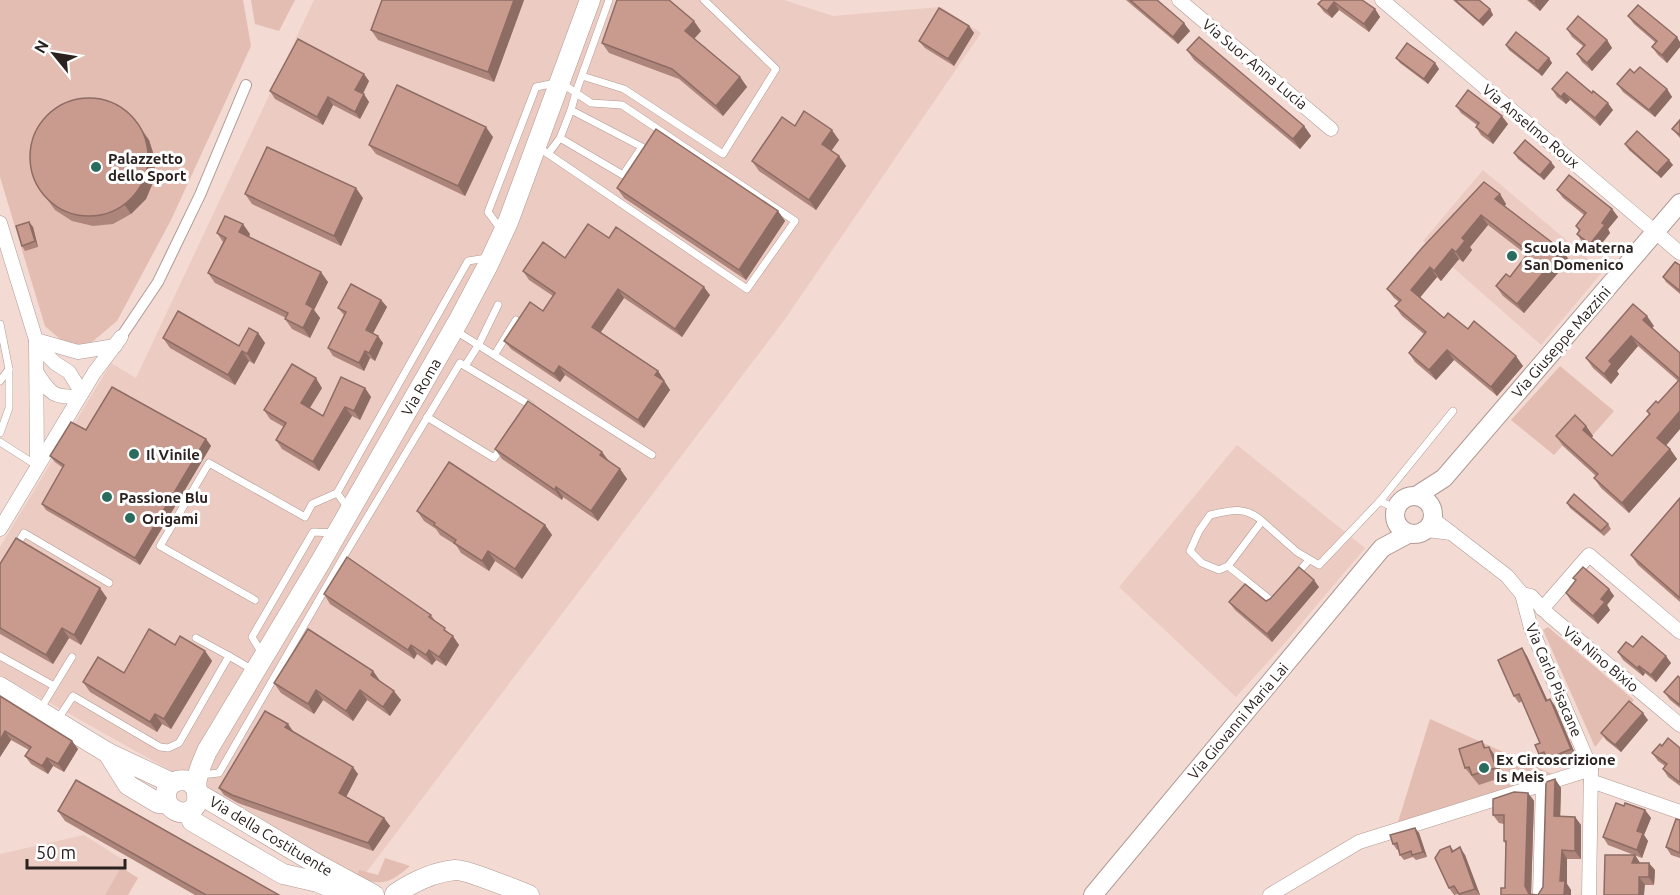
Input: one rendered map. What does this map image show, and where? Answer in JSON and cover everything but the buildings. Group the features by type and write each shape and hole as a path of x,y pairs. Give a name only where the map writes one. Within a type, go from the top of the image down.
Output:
{"main road":[{"name":"Via Roma","path":"198,786 207,752 259,664 295,616 337,546 350,511 374,487 409,426 542,150 579,57 590,0"},
{"path":"0,687 108,753 175,781 189,781 198,786 196,805 188,812 176,811 167,802 166,792 175,781"},
{"name":"Via Roma","path":"175,781 207,752"},
{"path":"108,753 120,776 128,785 159,803 167,802"},
{"name":"Via della Costituente","path":"198,786 306,857 374,895"},
{"name":"Via della Costituente","path":"188,812 192,821 283,874 318,882 347,895"},
{"path":"296,878 307,866 306,857"},
{"path":"394,895 408,885 430,875 457,870 529,895"},
{"path":"422,895 430,883 442,873"}],"street":[{"name":"Via Suor Anna Lucia","path":"1179,0 1331,129"},
{"name":"Via Anselmo Roux","path":"1382,0 1680,253"},
{"path":"0,529 94,373 158,282 201,195 246,85"},
{"name":"Via Giuseppe Mazzini","path":"1426,513 1441,480 1680,203"},
{"path":"0,223 36,340 55,363 69,372 81,395"},
{"path":"36,340 78,352 118,341"},
{"path":"36,340 37,466"},
{"path":"37,373 50,393 59,397 81,395"},
{"path":"1408,534 1400,528 1390,510 1402,501 1426,513"},
{"name":"Via Giovanni Maria Lai","path":"1093,895 1382,548 1390,510"},
{"name":"Via Giovanni Maria Lai","path":"1382,548 1408,534 1419,534 1426,513"},
{"name":"Via Carlo Pisacane","path":"1426,513 1507,576 1522,594 1531,628 1591,775 1590,895"},
{"path":"1531,628 1589,555 1680,632"},
{"name":"Via Nino Bixio","path":"1522,594 1531,596 1545,612 1680,725"},
{"path":"1270,895 1359,842 1543,783 1591,775 1680,812"},
{"path":"1540,895 1543,783"}],"lane":[{"path":"582,76 579,57 609,0"},
{"path":"582,76 624,89 723,154 776,69 704,0"},
{"path":"568,87 582,76"},
{"path":"503,233 488,212 536,87 568,87 591,103 622,105 795,221 747,289 542,150 560,138 571,110 568,87"},
{"path":"560,138 623,175 642,147 571,110"},
{"path":"255,600 160,546 208,463 305,517 312,504 337,493 468,261 492,257"},
{"path":"465,366 479,344 498,305"},
{"path":"495,354 516,320"},
{"path":"0,324 9,369 9,408 0,433"},
{"path":"454,329 652,455"},
{"path":"409,426 427,417 460,363 530,405 524,414"},
{"path":"0,381 9,369"},
{"path":"1262,521 1228,566 1219,570 1202,563 1190,551 1199,531 1210,515 1237,509 1257,517 1262,521 1297,552 1319,565 1390,510 1453,411"},
{"path":"427,417 494,458 506,440"},
{"path":"0,442 37,466"},
{"path":"196,638 229,656 259,664 252,638 313,532 337,546 374,487"},
{"path":"337,493 350,511"},
{"path":"10,558 24,533 109,583"},
{"path":"1287,585 1310,560"},
{"path":"1228,566 1273,602 1280,594"},
{"path":"198,786 219,773 258,707 295,616 268,608"},
{"path":"0,656 54,687"},
{"path":"57,722 73,696 160,747 168,748 179,743 229,656"},
{"path":"39,711 72,657"},
{"path":"240,697 258,707"}],"shaded area":[{"path":"0,0 243,0 251,46 171,220 117,321 86,347 61,340 45,326 0,177"},
{"path":"251,0 295,0 279,31 255,24"},
{"path":"314,0 784,0 833,16 941,7 981,33 785,319 362,878 0,675 0,547 111,363 136,378"},
{"name":"Scuola Materna San Domenico","path":"1483,170 1603,271 1541,345 1423,241"},
{"path":"1560,366 1614,411 1592,436 1580,426 1554,455 1511,420"},
{"path":"1237,445 1365,548 1236,697 1119,587"},
{"path":"1548,627 1634,700 1595,747 1543,630"},
{"path":"1430,719 1552,774 1398,822"},
{"path":"84,835 125,861 105,895 0,895 0,854"},
{"path":"385,858 410,866 385,882 372,882 356,877 359,870 378,875"},
{"path":"121,867 138,878 128,895 105,895"}],"place":[{"name":"Palazzetto dello Sport","path":"96,167"},
{"name":"Scuola Materna San Domenico","path":"1512,256"},
{"name":"Il Vinile","path":"134,454"},
{"name":"Passione Blu","path":"107,497"},
{"name":"Origami","path":"130,518"},
{"name":"Ex Circoscrizione Is Meis","path":"1484,768"}]}
